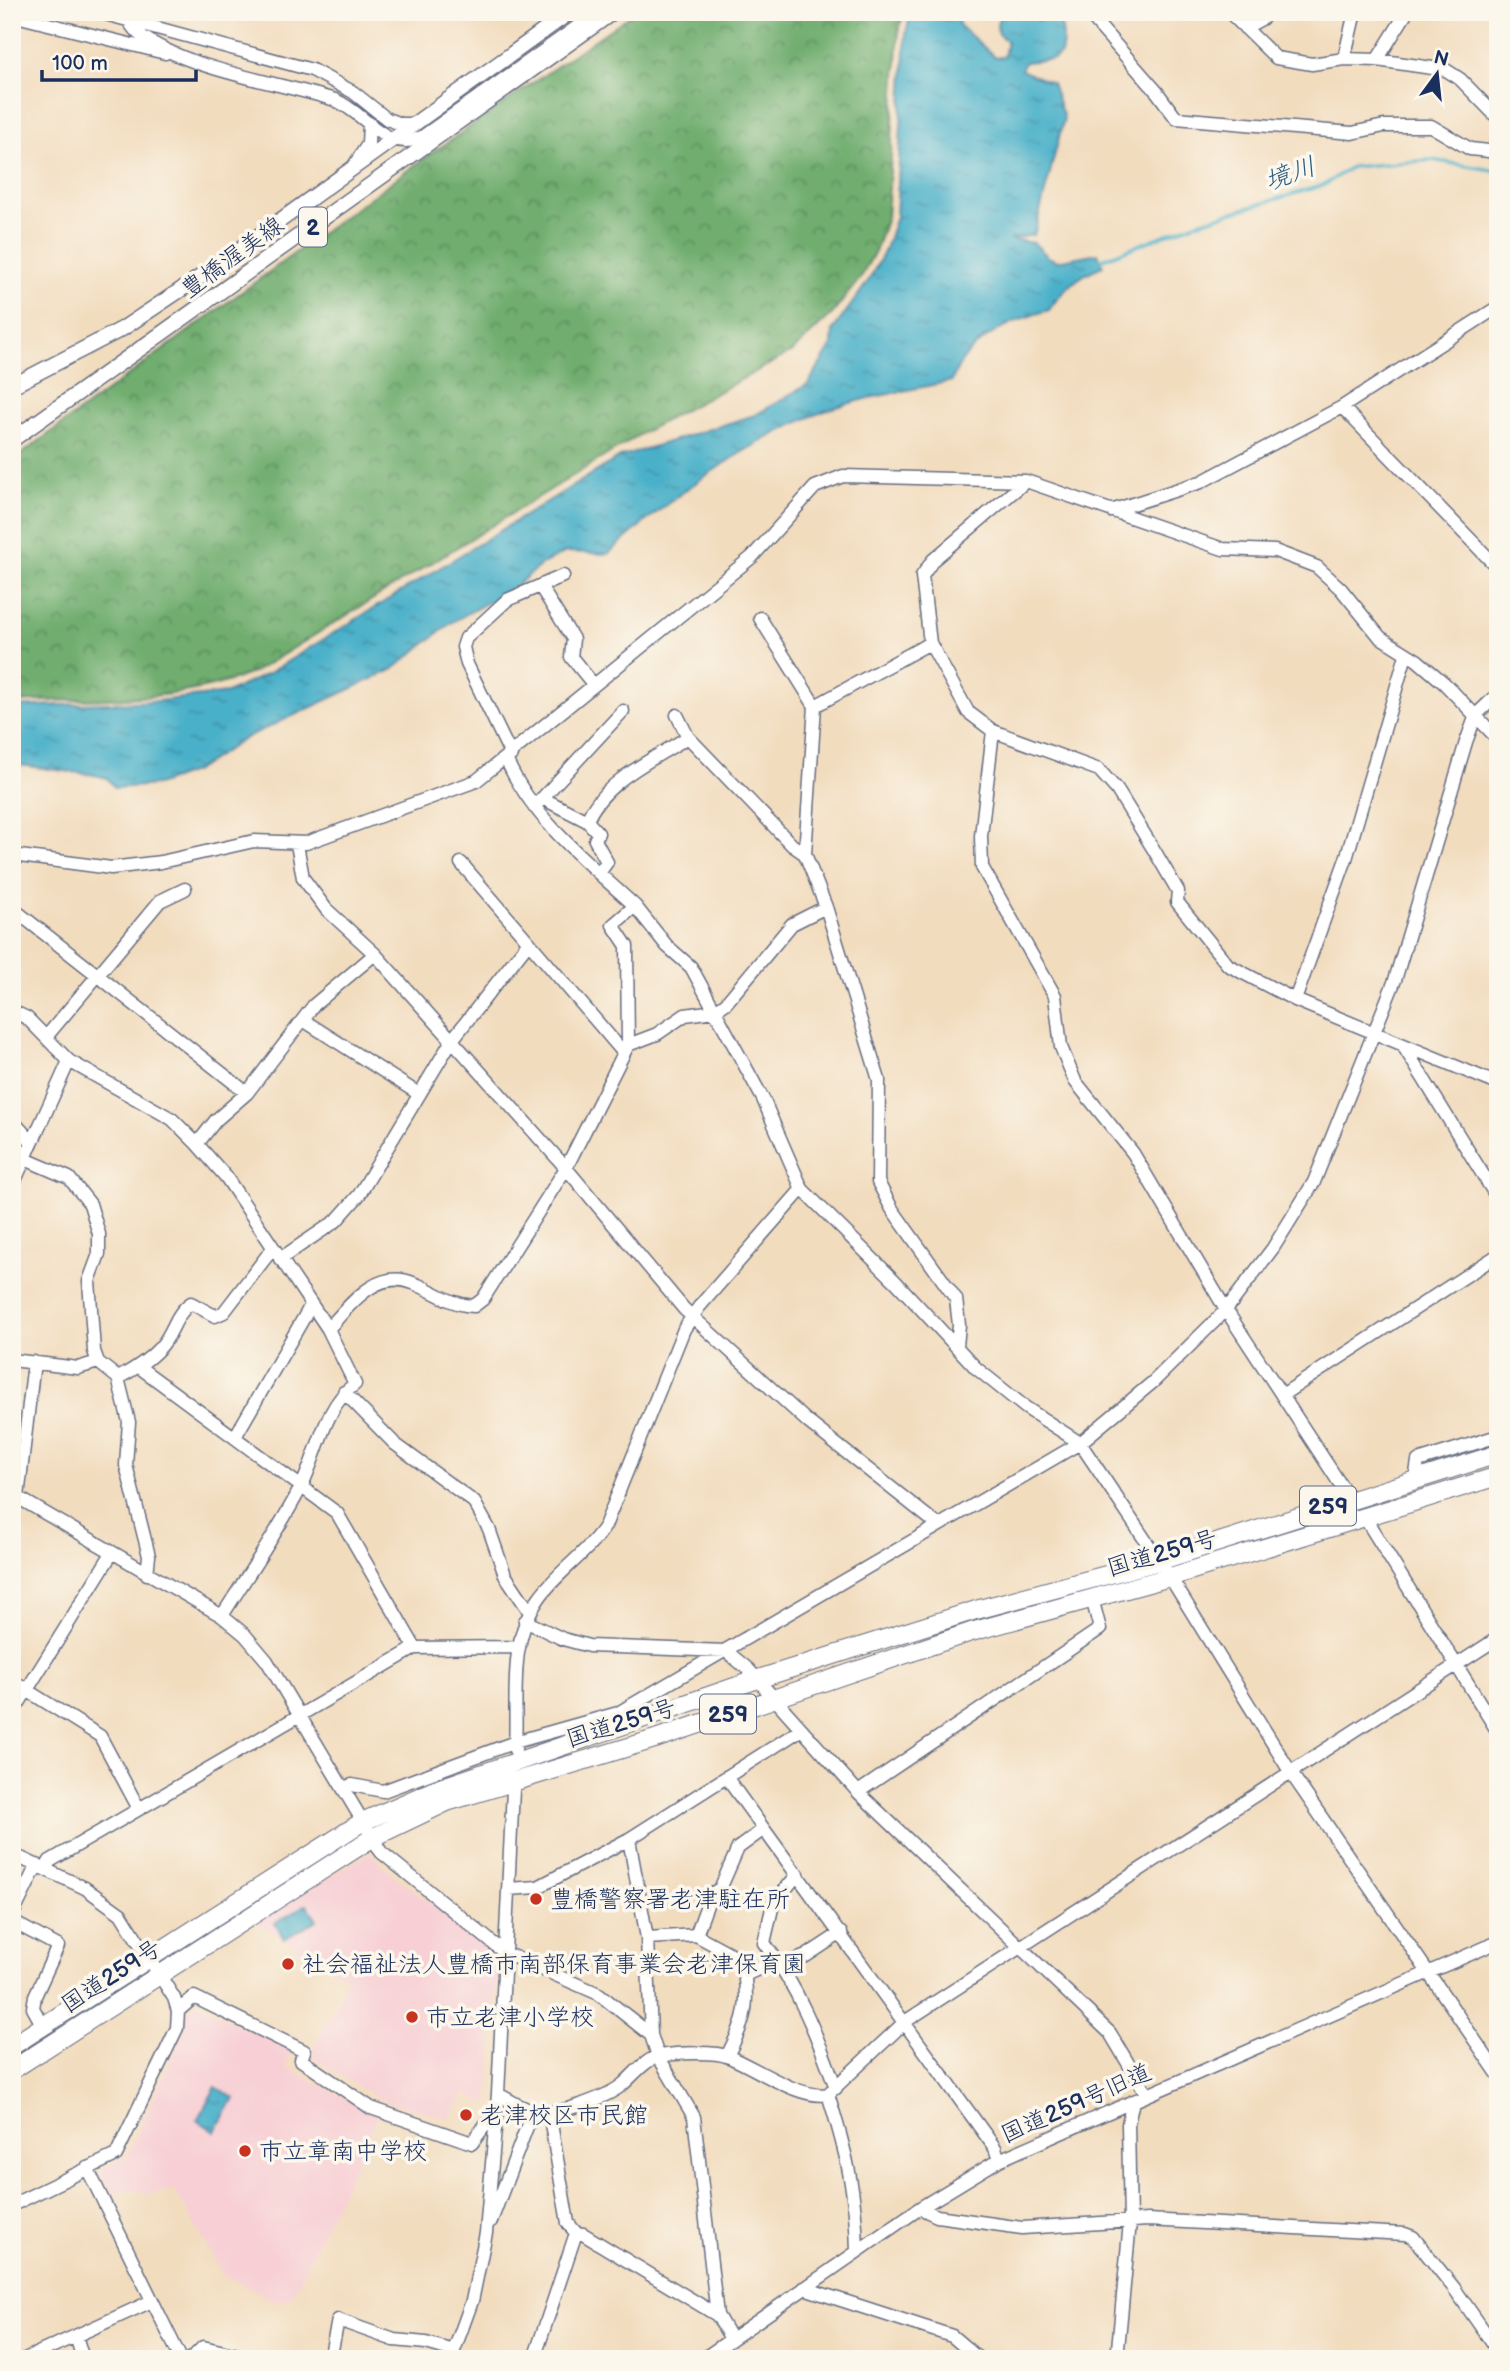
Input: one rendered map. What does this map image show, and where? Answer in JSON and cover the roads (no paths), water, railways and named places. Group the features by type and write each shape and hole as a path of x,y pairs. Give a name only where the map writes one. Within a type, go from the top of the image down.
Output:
{"highway":[{"name":"国道259号","path":"12,2046 148,1956 362,1822 437,1789 758,1679 976,1610 1159,1561 1498,1454"},
{"name":"国道259号","path":"12,2070 372,1838 447,1802 655,1739 971,1632 1170,1577 1498,1476"}],"main road":[{"name":"豊橋渥美線","path":"12,386 122,329 348,174 570,12"},
{"name":"豊橋渥美線","path":"12,440 613,12"}],"street":[{"path":"98,12 128,15 157,28 312,70 340,84 397,123 420,122"},
{"path":"143,12 147,20 157,28"},
{"path":"12,15 335,100 354,110 393,141 412,142 598,12"},
{"path":"1087,12 1157,92 1176,118 1352,133 1384,126 1431,126 1443,130 1454,142 1469,149 1498,152"},
{"path":"1229,12 1276,58 1312,64 1344,59 1377,60 1446,70 1460,79 1498,118"},
{"path":"1245,28 1263,18 1267,12"},
{"path":"1344,59 1355,12"},
{"path":"1377,60 1407,12"},
{"path":"105,38 117,34 128,15"},
{"path":"128,15 140,34 192,61"},
{"path":"362,101 393,141 396,158 391,171"},
{"path":"348,174 368,144 369,123"},
{"path":"1110,512 1201,482 1342,407 1498,307"},
{"path":"1342,407 1498,568"},
{"path":"12,855 111,868 161,862 254,842 306,843 476,781 752,558 815,487 843,476 1026,481 1223,549 1275,551 1317,567 1340,589 1380,637 1444,683 1498,739"},
{"path":"1026,481 933,559 922,576 930,643 968,712 993,731 1099,769 1117,790 1154,850 1178,891 1177,902 1228,965 1296,1000 1498,1084"},
{"path":"563,576 508,600 466,638 463,647 467,664 508,757 517,785 538,802 599,873 635,906 667,946 691,967 763,1100 802,1189 976,1368 1026,1408 1080,1443 1170,1577 1291,1773 1498,2074"},
{"path":"540,586 573,639 571,657 593,684"},
{"path":"760,618 815,706 806,853 826,907 879,1080 878,1182 892,1209 956,1299 959,1325 957,1346"},
{"path":"815,706 930,643"},
{"path":"1296,1000 1346,859 1406,655"},
{"path":"343,1788 352,1785 383,1791 618,1713 1080,1443 1153,1382 1226,1310 1273,1248 1314,1182 1395,980 1476,715 1498,694"},
{"path":"538,802 622,711"},
{"path":"677,715 688,737 793,845 806,853"},
{"path":"993,731 981,836 982,867 1055,996 1061,1047 1075,1081 1133,1153 1226,1310 1350,1499"},
{"path":"587,821 593,806 612,787 688,737"},
{"path":"538,802 587,821 598,833 595,840 607,862 599,873"},
{"path":"297,844 303,878 326,909 375,954 452,1040 566,1168 692,1318 808,1422 938,1525"},
{"path":"461,863 528,943 625,1048"},
{"path":"46,1037 160,901 185,889"},
{"path":"328,1329 363,1291 377,1283 401,1280 412,1283 457,1305 474,1306 483,1299 566,1168 625,1048 627,946 613,925 635,906"},
{"path":"625,1048 657,1034 685,1015 715,1010 726,1003 792,925 826,907"},
{"path":"12,908 247,1093"},
{"path":"118,1378 138,1367 164,1343 182,1309 191,1303 215,1316 224,1312 277,1253 336,1221 359,1195 452,1040 528,943"},
{"path":"197,1144 216,1120 247,1093 314,1005 375,954"},
{"path":"12,1011 27,1018 69,1061 172,1119 197,1144 226,1177 310,1307 328,1329 355,1384 344,1392 321,1435 301,1486 222,1616"},
{"path":"303,1020 419,1094"},
{"path":"1404,1047 1498,1199"},
{"path":"12,1187 69,1061"},
{"path":"12,1120 32,1142"},
{"path":"25,1160 69,1178 90,1204 99,1234 99,1254 89,1281 94,1351 98,1362 118,1378 129,1422 126,1465 149,1556 147,1574"},
{"path":"515,1747 519,1647 528,1617 541,1595 589,1548 605,1526 674,1353 692,1318 802,1189"},
{"path":"1282,1395 1498,1255"},
{"path":"235,1437 310,1307"},
{"path":"12,1360 78,1368 98,1362"},
{"path":"34,1362 15,1495 222,1616 246,1635 267,1661 372,1838 396,1866 505,1953 599,1994 651,2035"},
{"path":"138,1367 337,1513 415,1648"},
{"path":"344,1392 395,1444 474,1502 489,1529 505,1575 528,1617 563,1639 589,1646 726,1651 758,1679 858,1792 1110,2033 1147,2095"},
{"path":"1415,1480 1418,1461 1498,1436"},
{"path":"1365,1518 1498,1731"},
{"path":"12,1714 112,1553"},
{"path":"858,1792 1100,1629 1092,1598"},
{"path":"486,2234 528,2124 543,2112 596,2101 620,2087 648,2061 658,2056 709,2052 727,2056 804,2091 832,2091 906,2021 1498,1638"},
{"path":"43,2026 33,2008 35,1997 58,1946 13,1922 12,1916 41,1867 415,1648 519,1647"},
{"path":"12,1681 100,1736 139,1809"},
{"path":"508,1889 538,1887 629,1839 803,1729"},
{"path":"726,1777 906,2021 995,2148 999,2160"},
{"path":"330,2359 338,2320 394,2340 426,2343 452,2355 472,2301 486,2234 498,2094 513,1790"},
{"path":"696,1935 711,1894 720,1889 738,1847 764,1829"},
{"path":"629,1839 647,1938 651,2035 658,2056 694,2117 717,2315 731,2339"},
{"path":"12,1854 85,1888 114,1908 160,1974 178,2011 177,2028 116,2155 12,2205"},
{"path":"798,1874 772,1904 764,1943 782,1965 819,2041 849,2162 856,2201 857,2251"},
{"path":"745,1975 769,1964 782,1965 806,1956 841,1933"},
{"path":"647,1938 696,1935 742,1960 749,2001 727,2056"},
{"name":"国道259号旧道","path":"703,2359 920,2208 999,2160 1498,1942"},
{"path":"178,2011 194,1997 304,2051 301,2060 371,2108 472,2143 486,2124 495,2123"},
{"path":"498,2094 543,2112"},
{"path":"1117,2359 1130,2222 1128,2124 1133,2101"},
{"path":"543,2112 568,2223 576,2233 583,2234 717,2315"},
{"path":"87,2168 181,2359"},
{"path":"920,2208 937,2216 1021,2228 1148,2220 1405,2234 1413,2237 1454,2288 1498,2351"},
{"path":"534,2359 576,2233"},
{"path":"804,2288 952,2336 979,2359"},
{"path":"25,2359 152,2301"},
{"path":"76,2336 83,2359"},
{"path":"191,2359 203,2347 255,2359"}],"water":[{"path":"911,12 958,12 959,25 995,57 1004,57 1007,41 998,34 997,24 1002,12 1052,12 1056,16 1063,32 1061,54 1054,59 1025,62 1021,70 1052,83 1064,118 1034,235 1009,239 1034,243 1048,257 1057,261 1098,253 1103,266 1072,284 1049,310 1005,327 978,344 958,367 952,381 846,404 784,429 704,477 608,554 566,552 542,564 516,586 451,623 392,670 247,737 195,771 157,785 115,788 107,778 95,775 12,764 12,707 158,701 227,693 267,674 620,457 755,415 808,384 832,345 833,330 869,280 884,252 896,217 906,33"},
{"path":"307,1904 317,1920 284,1939 275,1923"},
{"path":"216,2087 234,2098 215,2131 197,2120"}],"waterway":[{"name":"境川","path":"1100,260 1196,223 1324,185 1351,167 1432,160 1498,171"}],"place":[{"name":"豊橋警察署老津駐在所","path":"536,1899"},
{"name":"社会福祉法人豊橋市南部保育事業会老津保育園","path":"288,1964"},
{"name":"市立老津小学校","path":"412,2017"},
{"name":"老津校区市民館","path":"466,2115"},
{"name":"市立章南中学校","path":"245,2151"}]}
